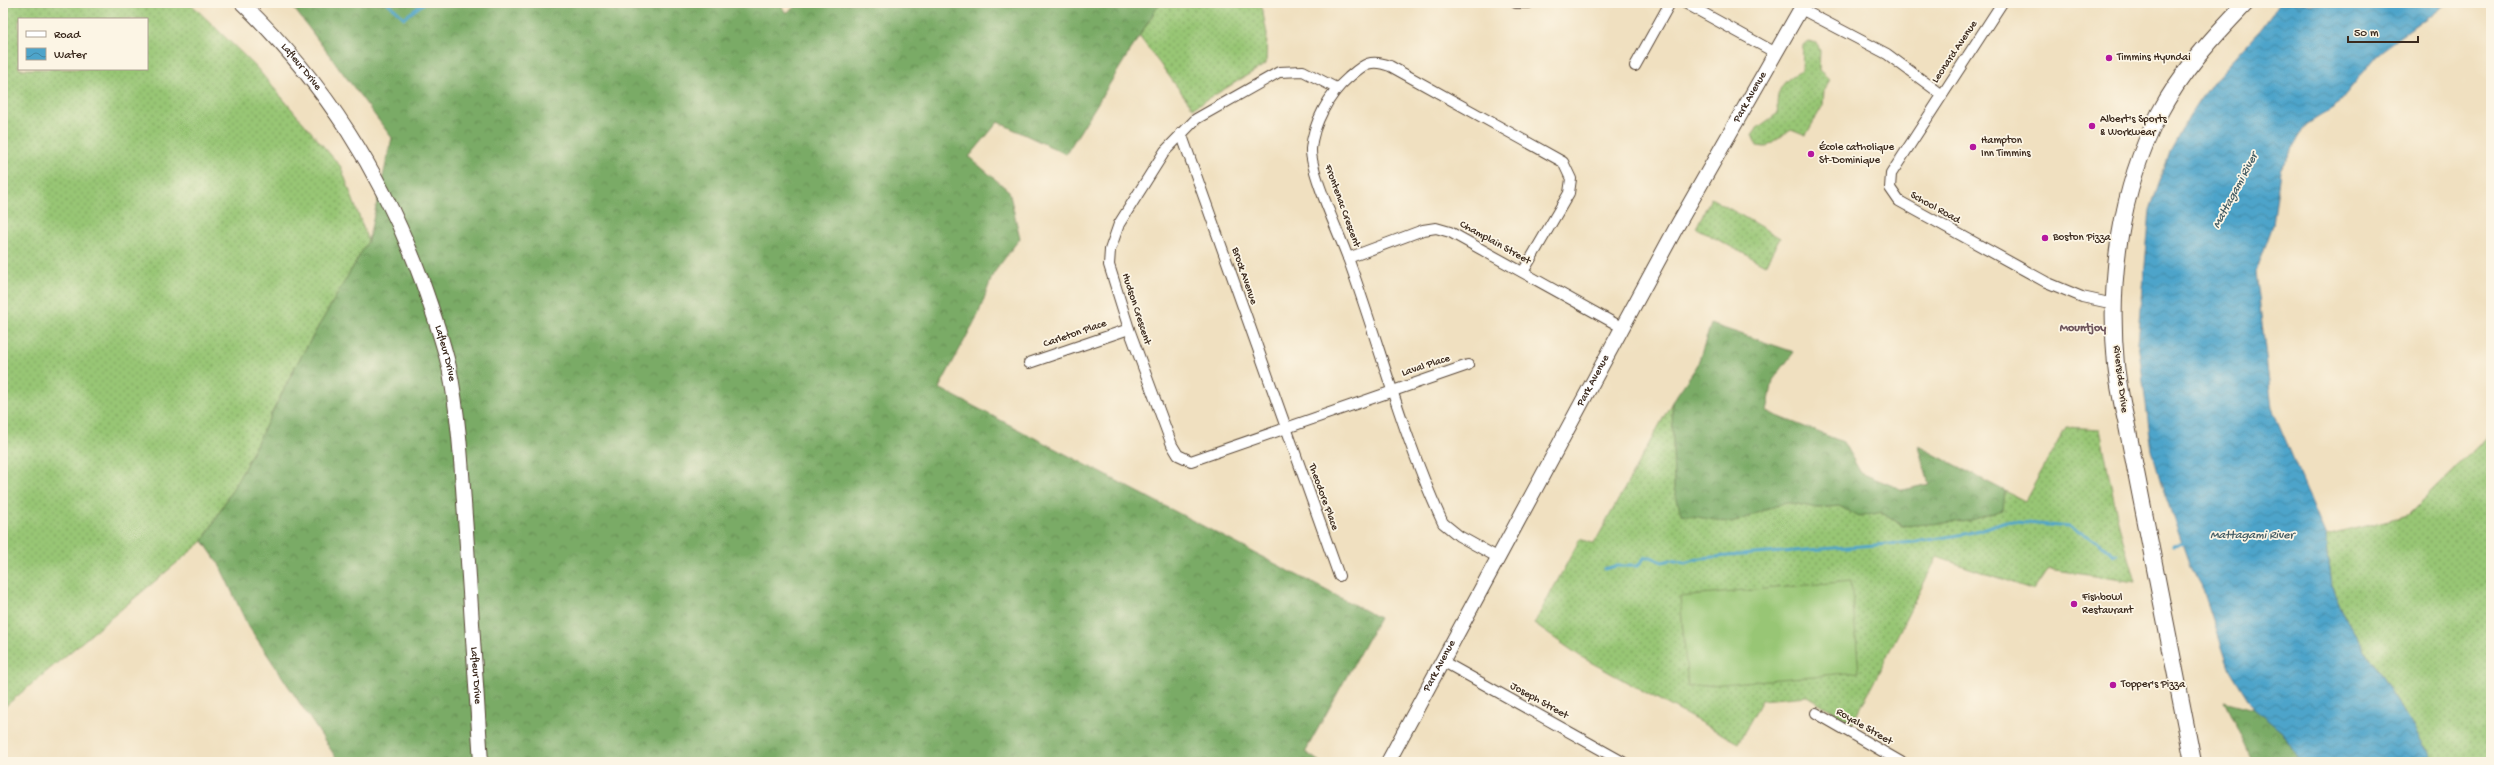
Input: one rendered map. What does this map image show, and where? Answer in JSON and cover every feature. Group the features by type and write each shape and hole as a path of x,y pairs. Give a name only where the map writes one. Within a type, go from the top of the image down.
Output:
{"main road":[{"name":"Riverside Drive","path":"2193,762 2116,365 2114,304 2122,221 2129,190 2147,141 2159,114 2190,65 2246,3"}],"street":[{"name":"Lafleur Drive","path":"242,3 305,70 343,121 385,193 408,241 432,309 449,367 459,434 481,762"},
{"path":"1516,3 1529,3"},
{"path":"1635,66 1670,3"},
{"path":"1685,3 1776,53"},
{"name":"Leonard Avenue","path":"1941,94 2002,3"},
{"path":"1802,6 1887,54 1941,94"},
{"name":"Park Avenue","path":"1388,762 1444,662 1497,557 1681,220 1802,6"},
{"name":"Frontenac Crescent","path":"1497,557 1459,536 1443,523 1392,390 1348,258 1314,168 1311,150 1314,132 1336,88 1362,66 1376,61 1390,66 1563,162 1571,179 1569,193 1522,272"},
{"name":"Hudson Crescent","path":"1336,88 1303,71 1279,72 1196,119 1181,133 1151,170 1119,224 1110,250 1109,265 1129,329 1178,455 1191,461 1392,390"},
{"name":"School Road","path":"1941,94 1891,174 1890,188 1899,201 2046,282 2082,298 2114,304"},
{"name":"Brock Avenue","path":"1181,133 1285,427"},
{"name":"Champlain Street","path":"1348,258 1423,230 1436,228 1450,232 1623,328"},
{"name":"Carleton Place","path":"1029,363 1129,329"},
{"name":"Laval Place","path":"1392,390 1468,365"},
{"name":"Theodore Place","path":"1285,427 1339,576"},
{"name":"Joseph Street","path":"1444,662 1623,762"},
{"name":"Royale Street","path":"1816,713 1901,762"}],"green space":[{"path":"3,3 190,3 255,66 341,167 368,241 295,367 244,469 203,541 3,708"},
{"path":"288,3 779,3 786,13 801,3 1160,3 1066,154 998,122 969,157 1009,191 1020,238 993,274 978,315 939,388 1379,618 1305,752 1320,762 339,762 247,624 219,564 203,541 244,469 295,367 368,241 392,138 296,11"},
{"path":"1160,3 1261,3 1267,34 1266,64 1193,108 1139,36"},
{"path":"1808,41 1817,43 1820,51 1819,70 1829,79 1824,90 1823,105 1806,135 1791,129 1765,147 1757,146 1752,135 1756,129 1778,113 1777,99 1781,87 1795,74 1802,71 1803,45"},
{"path":"1711,198 1780,238 1765,265 1696,228"},
{"path":"1711,324 1794,352 1773,380 1767,412 1843,442 1861,473 1903,490 1929,484 1918,446 2005,491 2003,510 1969,521 1903,526 1882,512 1859,517 1839,506 1818,508 1786,502 1732,523 1681,514 1674,488 1672,402 1697,366"},
{"path":"1672,402 1674,488 1732,523 1786,502 1818,508 1839,506 1859,516 1882,512 1903,526 2002,510 2005,491 2025,501 2066,427 2100,429 2119,526 2135,582 2048,569 2034,590 1937,557 1853,723 1807,696 1762,700 1738,743 1583,658 1534,624 1580,539 1594,544"},
{"path":"2491,433 2491,762 2435,762 2346,619 2332,587 2326,536 2408,515"},
{"path":"1851,581 1859,672 1688,687 1680,597"},
{"path":"2224,701 2254,709 2282,732 2301,762 2253,762"}],"water":[{"name":"Mattagami River","path":"2280,3 2447,3 2380,52 2336,106 2306,125 2280,171 2273,225 2256,272 2272,408 2326,536 2332,587 2346,619 2435,762 2301,762 2282,732 2254,709 2229,668 2203,590 2191,569 2161,483 2152,451 2138,343 2150,210 2170,152 2189,116 2211,83 2261,29"}],"waterway":[{"path":"388,3 404,18 424,3"},
{"path":"1604,569 1616,566 1638,566 1645,557 1651,557 1662,562 1671,560 1685,563 1701,558 1916,542 1970,533 2006,521 2070,527 2098,542 2115,555 2118,554"},
{"path":"2174,545 2186,543"}],"place":[{"name":"Timmins Hyundai","path":"2109,58"},
{"name":"Albert's Sports & Workwear","path":"2092,126"},
{"name":"Hampton Inn Timmins","path":"1973,147"},
{"name":"École catholique St-Dominique","path":"1811,154"},
{"name":"Boston Pizza","path":"2045,238"},
{"name":"Fishbowl Restaurant","path":"2074,604"},
{"name":"Topper's Pizza","path":"2113,685"}],"district":[{"name":"Mountjoy","path":"2083,329"}]}
